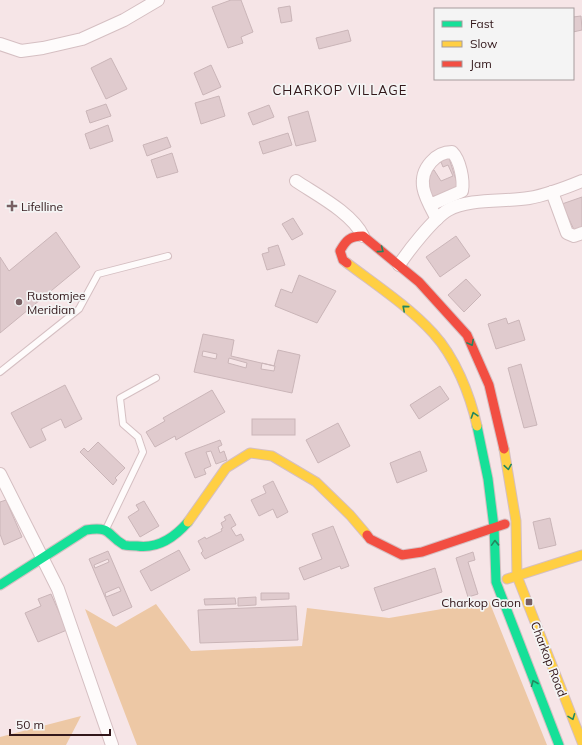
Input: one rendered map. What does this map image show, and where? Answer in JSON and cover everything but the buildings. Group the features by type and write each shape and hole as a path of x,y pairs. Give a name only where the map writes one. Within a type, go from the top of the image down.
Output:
{"street":[{"path":"0,44 21,51 43,48 82,39 124,20 158,0"},
{"path":"296,181 336,208 358,226 363,236 419,282 467,335 489,385 506,456 516,521 517,576"},
{"path":"399,265 407,253 437,219 448,210 462,204 530,198 582,181"},
{"path":"552,192 567,233 574,236 582,233"},
{"path":"430,205 437,219"},
{"name":"Charkop Road","path":"363,236 352,236 346,240 340,251 343,260 392,297 433,333 457,368 476,418 488,479 494,527 496,582 559,745"},
{"path":"0,585 43,560 86,530 99,528 105,530 110,532 125,545 142,547 158,545 178,533 194,515 226,468 250,453 272,456 316,482 350,515 370,539 402,555 422,552 516,521"},
{"path":"0,474 58,589 112,745"},
{"path":"496,582 582,555"},
{"name":"Charkop Road","path":"517,576 582,742"}],"lane":[{"path":"0,372 79,309 98,274 168,256"},
{"path":"105,530 143,452 138,437 123,424 120,398 156,378"}],"shaded area":[{"path":"489,601 547,745 137,745 85,609 116,627 156,604 191,651 302,646 307,608 389,618"},
{"path":"81,716 66,745 0,745 0,737"}],"traffic: fast":[{"path":"477,426 488,479 494,527 496,582 559,745"},
{"path":"0,585 86,530 105,530 124,545 152,546 166,541 188,522"}],"traffic: slow":[{"path":"347,263 392,296 423,323 441,343 461,376 477,426"},
{"path":"504,449 516,521 517,576 582,742"},
{"path":"188,522 226,468 250,453 272,456 316,482 350,515 367,535"},
{"path":"507,579 582,555"}],"traffic: jam":[{"path":"347,263 343,260 340,251 342,247 349,239 363,236 419,282 467,335 489,385 504,449"},
{"path":"367,535 370,539 402,555 422,552 505,524"}],"place":[{"name":"Lifelline","path":"12,206"},
{"name":"Rustomjee Meridian","path":"19,302"},
{"name":"Charkop Gaon","path":"529,602"}],"district":[{"name":"CHARKOP VILLAGE","path":"340,90"}]}
